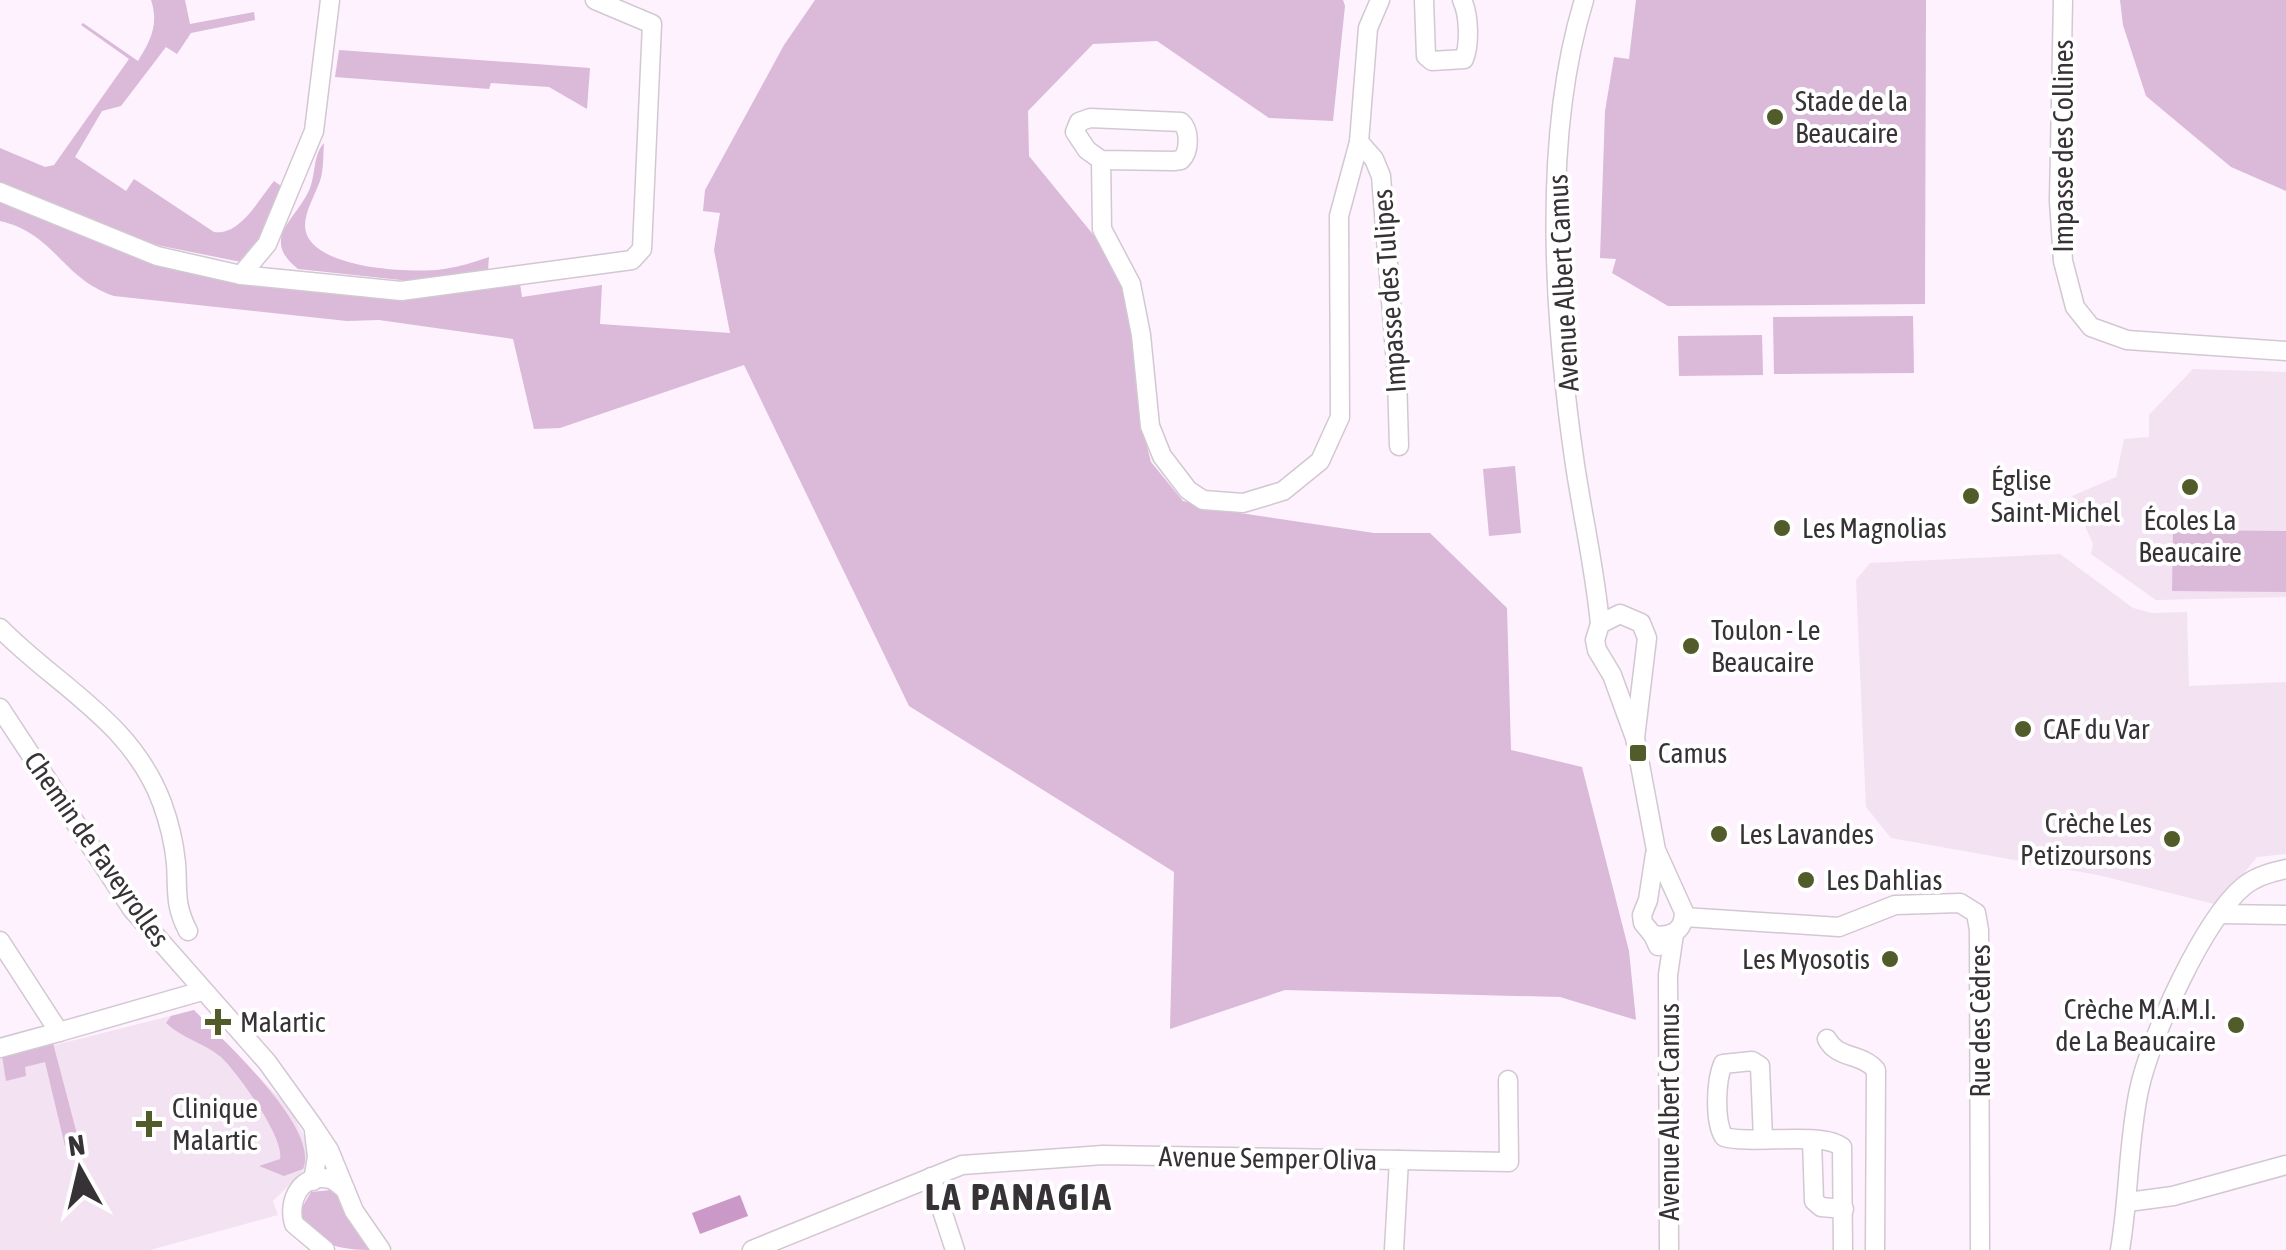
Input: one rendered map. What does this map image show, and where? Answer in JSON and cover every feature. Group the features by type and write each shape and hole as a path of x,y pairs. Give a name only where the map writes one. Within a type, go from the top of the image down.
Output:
{"street":[{"path":"242,274 267,244 314,132 330,0"},
{"path":"0,192 158,256 242,274 402,290 632,260 642,249 652,24 595,0"},
{"path":"1101,160 1102,229 1131,284 1141,335 1148,413 1154,437 1170,469 1188,490 1204,500 1243,503 1283,491 1320,461 1337,427 1342,406 1339,216 1359,142 1368,28 1380,0"},
{"path":"1424,0 1426,56 1432,61 1446,62 1462,60 1467,55 1466,7 1462,0"},
{"name":"Avenue Albert Camus","path":"1584,0 1569,60 1556,179 1562,341 1575,464 1600,624"},
{"name":"Impasse des Collines","path":"2063,0 2059,200 2063,261 2075,307 2092,327 2127,340 2286,351"},
{"path":"1081,120 1178,121 1187,128 1186,154 1181,160 1101,160 1087,150 1074,132 1081,120"},
{"name":"Impasse des Tulipes","path":"1359,142 1374,158 1381,176 1399,446"},
{"name":"Avenue Albert Camus","path":"1593,566 1620,614"},
{"path":"1635,738 1647,638 1641,623 1620,614 1600,624 1595,641 1635,738 1656,850 1684,916 1674,934 1664,937 1654,935 1643,923 1656,850"},
{"path":"0,628 32,660 89,701 144,764 170,830 176,866 174,892 188,931"},
{"path":"1601,658 1624,666 1644,654"},
{"name":"Chemin de Faveyrolles","path":"0,708 132,909 267,1062 329,1150 354,1211 380,1250"},
{"path":"2120,1250 2136,1106 2144,1071 2172,1002 2220,914 2243,887 2286,868"},
{"path":"1648,900 1657,895 1676,898"},
{"name":"Rue des Cèdres","path":"1684,916 1839,927 1895,905 1960,903 1972,908 1980,930 1980,1250"},
{"path":"2220,914 2286,915"},
{"name":"Avenue Albert Camus","path":"1669,1250 1668,975 1674,934"},
{"name":"Avenue Albert Camus","path":"1654,935 1668,975"},
{"path":"0,941 58,1032"},
{"path":"0,1048 202,991"},
{"path":"1827,1039 1836,1051 1865,1060 1876,1070 1875,1250"},
{"path":"1763,1140 1760,1066 1752,1062 1723,1064 1720,1132 1729,1138 1763,1140 1835,1141 1844,1150 1843,1250"},
{"path":"1399,1160 1509,1162 1508,1080"},
{"path":"312,1126 317,1157 312,1181"},
{"path":"1812,1140 1814,1201 1821,1207 1844,1209"},
{"name":"Avenue Semper Oliva","path":"764,1248 962,1164 1102,1156 1399,1160 1394,1250"},
{"path":"2128,1202 2173,1196 2286,1165"},
{"path":"931,1178 955,1250"},
{"path":"325,1250 301,1233 291,1216 293,1196 312,1181 330,1179 345,1189"}],"shaded area":[{"path":"151,0 185,0 190,24 254,12 255,20 191,33 177,54 166,47 121,106 102,111 75,157 126,191 134,179 214,232 223,232 240,222 274,181 284,188 256,254 241,262 132,240 0,183 0,148 45,167 54,165 129,59 81,25 138,61 152,32"},
{"path":"815,0 1343,0 1333,121 1269,118 1157,41 1093,44 1028,111 1029,156 1118,265 1145,338 1139,415 1151,462 1183,501 1374,533 1430,533 1507,608 1511,750 1582,767 1629,951 1636,1020 1560,997 1285,990 1170,1029 1174,872 909,706 744,365 560,428 534,429 513,339 379,320 347,321 114,296 82,279 34,236 0,221 0,201 138,259 242,281 392,299 520,284 522,297 602,285 600,324 730,333 714,250 720,213 703,211 705,190 784,45"},
{"name":"Stade de la Beaucaire","path":"1636,0 1926,0 1925,304 1668,306 1612,273 1616,259 1600,258 1605,111 1614,57 1629,59"},
{"path":"2120,0 2286,0 2286,191 2231,167 2146,96 2123,25"},
{"path":"339,50 590,68 587,109 549,87 491,83 489,89 335,77"},
{"path":"324,143 321,176 305,226 310,240 323,252 363,266 409,270 450,268 489,257 488,270 410,281 298,269 287,258 281,238 310,188"},
{"path":"1913,316 1914,373 1774,374 1773,317"},
{"path":"1762,335 1763,375 1679,376 1678,336"},
{"name":"Écoles La Beaucaire","path":"2193,369 2286,372 2286,597 2156,600 2091,554 2093,544 2072,496 2116,477 2124,439 2149,437 2149,415"},
{"path":"1515,466 1521,533 1489,536 1483,469"},
{"path":"2173,530 2286,531 2286,592 2172,591"},
{"name":"CAF du Var","path":"2060,554 2133,608 2152,613 2187,612 2189,686 2286,682 2286,854 2257,857 2218,905 2098,875 1891,838 1866,807 1856,580 1870,563"},
{"name":"Clinique Malartic","path":"194,1010 290,1109 306,1140 309,1160 273,1201 278,1215 150,1250 0,1250 0,1059"},
{"path":"194,1010 284,1109 305,1152 303,1169 284,1176 259,1166 280,1159 280,1149 258,1106 221,1057 166,1023 171,1016"},
{"path":"53,1043 79,1142 65,1146 45,1062 25,1067 26,1076 6,1081 2,1056"},
{"path":"331,1190 373,1250 329,1244 305,1223 300,1211 311,1192"},
{"path":"740,1195 748,1216 700,1234 692,1213"}],"place":[{"name":"Stade de la Beaucaire","path":"1775,117"},
{"name":"Écoles La Beaucaire","path":"2190,487"},
{"name":"Église Saint-Michel","path":"1971,496"},
{"name":"Les Magnolias","path":"1782,528"},
{"name":"Toulon - Le Beaucaire","path":"1691,646"},
{"name":"CAF du Var","path":"2023,729"},
{"name":"Camus","path":"1638,753"},
{"name":"Les Lavandes","path":"1719,834"},
{"name":"Crèche Les Petizoursons","path":"2172,839"},
{"name":"Les Dahlias","path":"1806,880"},
{"name":"Les Myosotis","path":"1890,959"},
{"name":"Malartic","path":"218,1022"},
{"name":"Crèche M.A.M.I. de La Beaucaire","path":"2236,1025"},
{"name":"Clinique Malartic","path":"149,1124"}],"district":[{"name":"LA PANAGIA","path":"1019,1197"}]}
